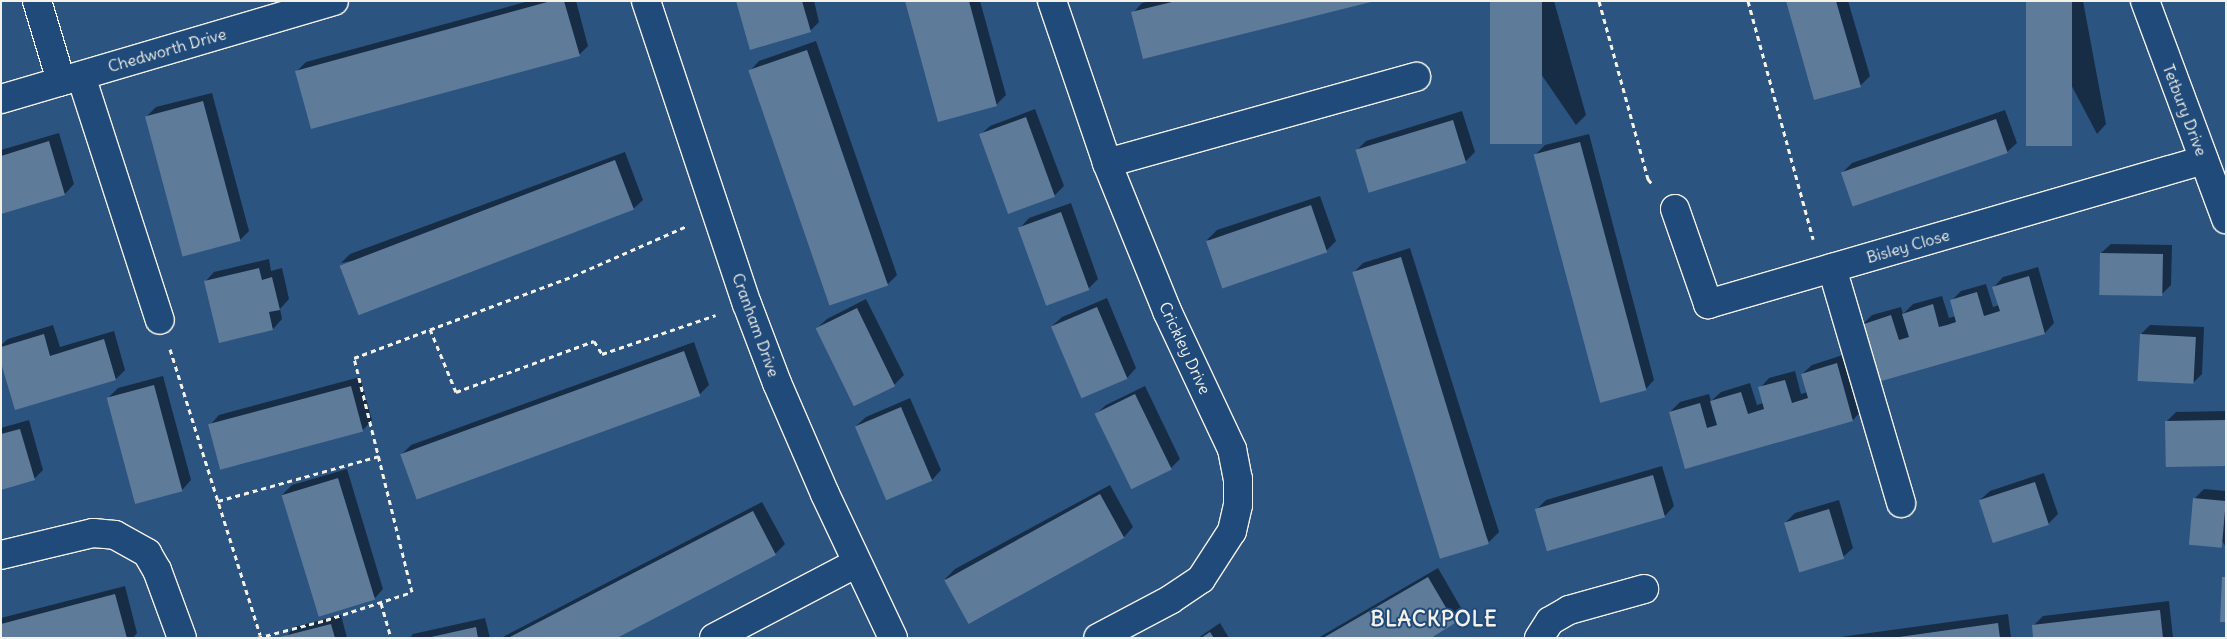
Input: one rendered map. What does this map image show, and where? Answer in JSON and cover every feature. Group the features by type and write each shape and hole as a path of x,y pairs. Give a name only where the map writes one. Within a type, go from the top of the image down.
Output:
{"street":[{"path":"37,1 71,78 160,320"},
{"name":"Chedworth Drive","path":"1,99 334,1"},
{"name":"Cranham Drive","path":"646,1 747,304 785,400 857,564 893,638"},
{"name":"Crickley Drive","path":"1052,1 1107,163 1167,311 1232,450 1238,479 1238,505 1232,531 1201,579 1170,600 1098,638"},
{"name":"Tetbury Drive","path":"2145,1 2226,219"},
{"path":"1107,163 1416,77"},
{"name":"Bisley Close","path":"1674,209 1708,304 2204,160"},
{"path":"1827,269 1902,503"},
{"path":"1,555 93,533 115,535 147,553 157,570 182,638"},
{"path":"714,638 857,564"},
{"path":"1540,638 1550,621 1569,610 1644,590"}],"path":[{"path":"1599,1 1648,179 1674,209"},
{"path":"1748,1 1827,269"},
{"path":"160,320 218,501 258,636 326,620 412,592 354,358 573,276 716,213"},
{"path":"430,329 456,392 594,341 602,354 747,304"},
{"path":"218,501 378,456"},
{"path":"381,603 391,638"}],"building":[{"path":"551,1 564,1 580,56 311,129 295,71"},
{"path":"736,1 802,1 811,32 750,50"},
{"path":"905,1 969,1 997,106 938,122"},
{"path":"1176,1 1371,2 1143,59 1131,12"},
{"path":"1490,1 1542,1 1542,144 1490,144"},
{"path":"1786,1 1836,1 1861,87 1814,100"},
{"path":"2026,1 2072,1 2072,146 2026,146"},
{"path":"807,50 888,285 829,306 748,70"},
{"path":"203,101 241,241 183,257 145,117"},
{"path":"1026,117 1055,197 1008,214 979,134"},
{"path":"1996,119 2008,153 1853,206 1841,172"},
{"path":"1453,120 1466,163 1369,193 1355,150"},
{"path":"49,141 65,195 1,214 1,156"},
{"path":"1580,142 1647,390 1600,403 1534,154"},
{"path":"615,160 634,209 359,315 340,266"},
{"path":"1311,205 1327,252 1222,288 1206,241"},
{"path":"1061,212 1089,290 1046,306 1018,228"},
{"path":"2100,253 2163,254 2162,296 2099,295"},
{"path":"1401,257 1489,544 1440,559 1352,272"},
{"path":"259,268 262,280 272,277 280,310 269,312 273,330 219,343 204,281"},
{"path":"2029,276 2045,334 1878,382 1861,325 1891,315 1899,340 1909,337 1902,314 1933,304 1939,327 1947,325 1956,322 1950,300 1977,292 1984,316 2000,311 1992,287"},
{"path":"1097,307 1127,379 1081,398 1051,327"},
{"path":"857,308 895,386 854,406 816,328"},
{"path":"44,334 50,356 104,339 116,380 15,410 1,363 1,347"},
{"path":"2140,334 2196,337 2193,384 2138,381"},
{"path":"684,351 700,396 417,499 400,454"},
{"path":"1837,363 1853,421 1685,469 1669,412 1700,403 1707,428 1717,425 1710,401 1741,392 1748,414 1764,409 1758,387 1785,380 1792,403 1808,398 1801,374"},
{"path":"154,385 182,491 135,504 107,398"},
{"path":"351,386 363,431 220,470 208,424"},
{"path":"1135,394 1172,469 1131,489 1095,414"},
{"path":"901,407 932,481 886,500 855,427"},
{"path":"2225,420 2226,466 2166,467 2165,421"},
{"path":"20,429 35,480 1,490 1,434"},
{"path":"1653,475 1665,517 1547,551 1535,509"},
{"path":"338,478 375,599 319,617 282,495"},
{"path":"2035,482 2049,525 1993,543 1979,500"},
{"path":"1100,494 1124,538 969,624 944,580"},
{"path":"2193,498 2226,501 2222,548 2189,545"},
{"path":"1829,509 1844,559 1799,572 1784,523"},
{"path":"753,511 776,555 617,638 508,638"},
{"path":"1428,577 1455,623 1431,638 1323,638"},
{"path":"2222,577 2226,577 2226,622 2220,622"},
{"path":"115,594 127,638 1,638 1,624"},
{"path":"2160,610 2163,638 2033,638 2032,625"},
{"path":"1998,623 2000,638 1899,638 1899,637"},
{"path":"331,624 335,638 280,637"},
{"path":"476,627 478,638 431,637"},
{"path":"1210,632 1214,638 1201,638"}],"district":[{"name":"BLACKPOLE","path":"1434,619"}]}
